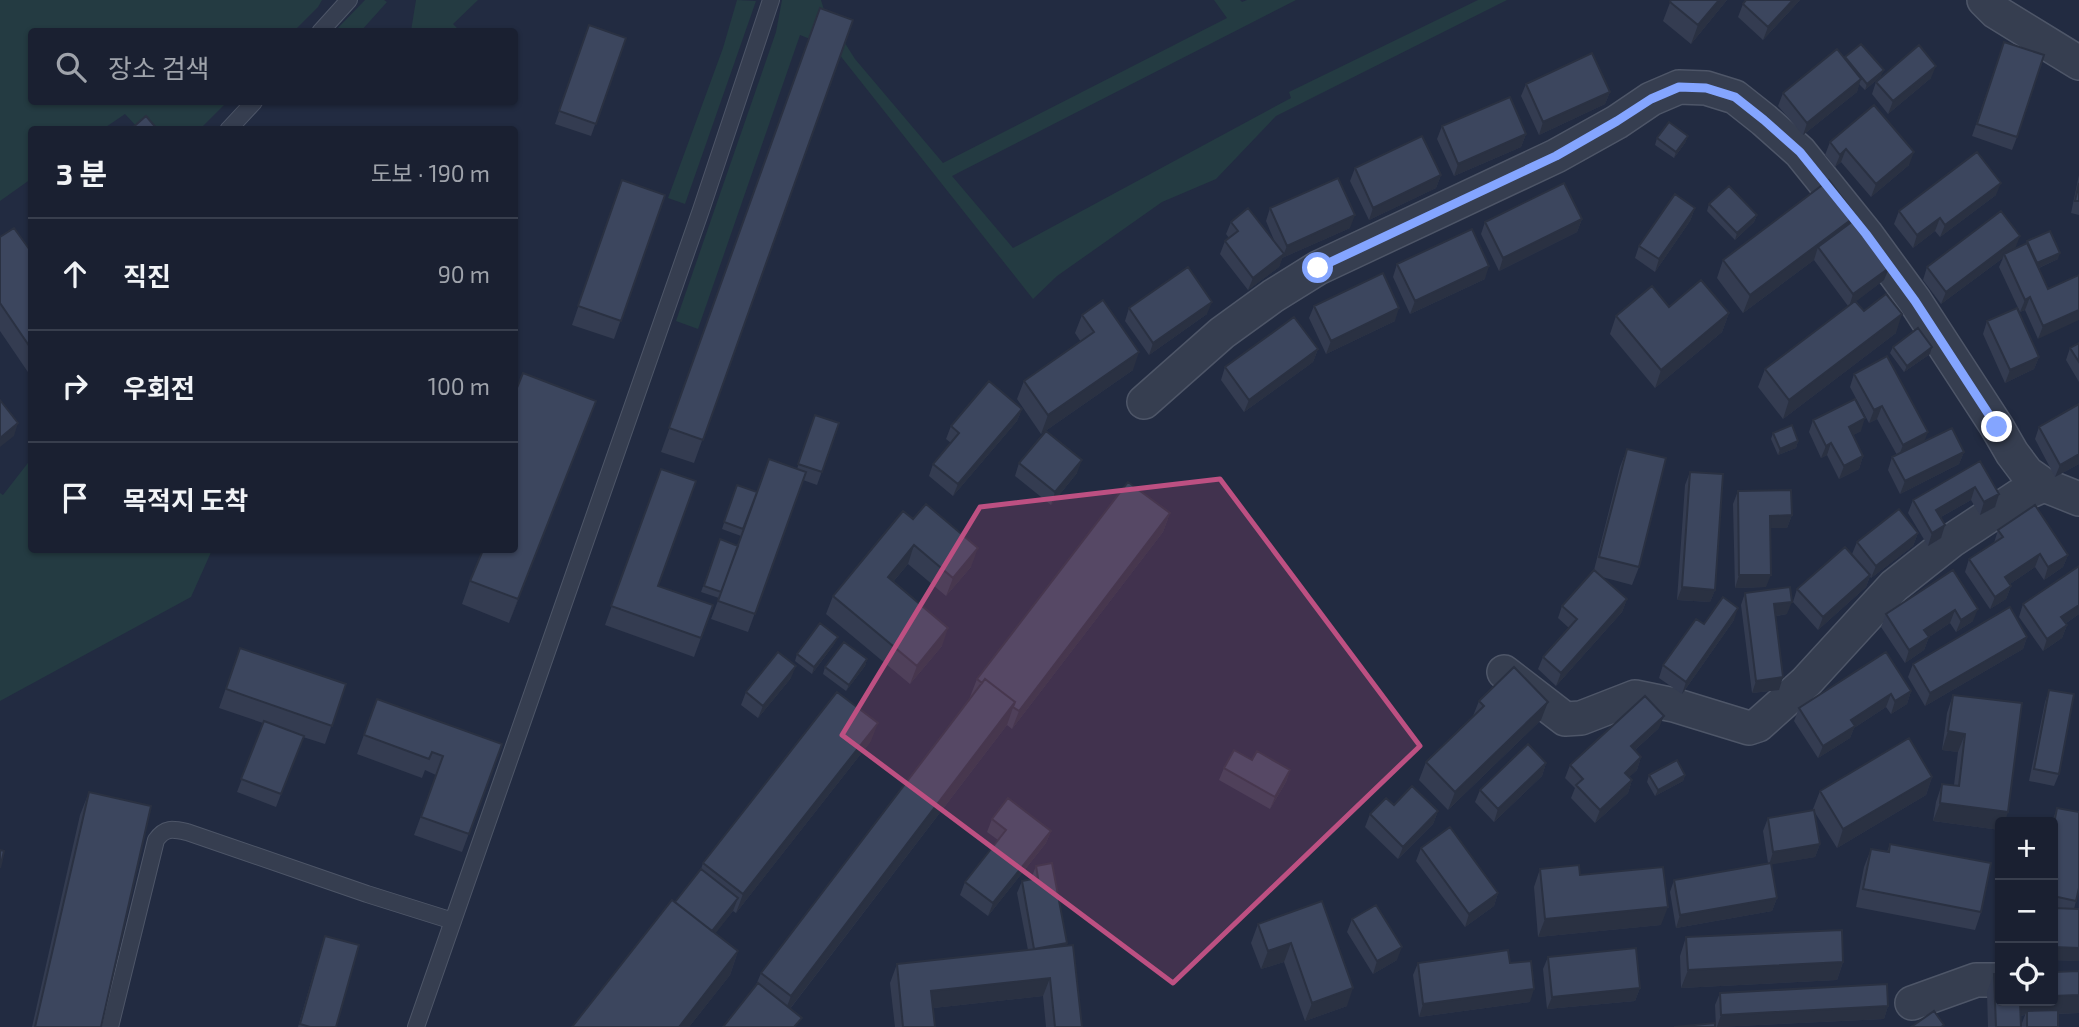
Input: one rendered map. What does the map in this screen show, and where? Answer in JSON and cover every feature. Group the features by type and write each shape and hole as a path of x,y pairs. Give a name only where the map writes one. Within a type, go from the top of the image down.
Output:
{"street":[{"path":"1984,0 1996,12 2079,63"},
{"path":"1144,402 1222,333 1318,268 1556,156 1651,99 1679,87 1706,88 1735,97 1800,152 1866,234 1915,301 2027,473 2044,485 2079,499"},
{"path":"1504,672 1565,719 1581,718 1636,698 1674,705 1749,728 1758,725 1806,682 1894,586 1974,526 2019,496 2044,485"},
{"path":"1912,1003 1976,980 1995,980"}],"lane":[{"path":"324,28 349,0"},
{"path":"416,1027 701,210 771,0"},
{"path":"232,126 251,105"},
{"path":"110,1027 156,840 161,832 169,829 187,832 453,921"}],"highlighted area":[{"path":"1220,479 1420,746 1173,983 842,735 980,507"}],"shaded area":[{"path":"0,0 322,0 297,28 28,28 28,105 224,105 203,126 136,126 125,114 107,126 28,126 28,181 0,201"},
{"path":"365,0 387,2 364,28 338,28"},
{"path":"416,0 478,0 453,24 457,28 411,28"},
{"path":"737,0 756,1 685,204 668,198 723,48"},
{"path":"782,0 821,0 824,10 855,59 943,163 1227,18 1214,0 1296,0 952,176 1013,248 1291,98 1289,92 1478,0 1507,0 1276,116 1216,179 1162,202 1057,276 1033,299 835,49 800,35 698,329 676,321 776,32"},
{"path":"28,463 28,553 211,553 191,597 0,701 0,493 3,495"}],"building":[{"path":"1719,0 1698,25 1670,2"},
{"path":"1746,0 1793,0 1768,27 1743,4"},
{"path":"820,8 853,20 703,440 669,428"},
{"path":"589,25 626,38 596,124 559,111"},
{"path":"2004,42 2044,55 2017,137 1977,124"},
{"path":"1861,44 1884,70 1867,84 1845,57"},
{"path":"1919,45 1936,66 1893,101 1876,82"},
{"path":"1837,49 1861,79 1807,123 1783,93"},
{"path":"1592,53 1610,92 1543,122 1526,84"},
{"path":"1510,97 1526,134 1458,164 1442,126"},
{"path":"1874,105 1914,152 1876,184 1846,149 1840,155 1830,142"},
{"path":"146,116 155,126 135,126"},
{"path":"1669,122 1688,136 1676,152 1657,138"},
{"path":"1422,136 1441,175 1373,208 1355,168"},
{"path":"1977,152 2001,183 1945,225 1940,218 1917,235 1899,211"},
{"path":"1338,178 1355,215 1287,246 1270,208"},
{"path":"622,180 665,195 621,321 578,306"},
{"path":"1829,180 1856,216 1750,295 1723,260"},
{"path":"1564,183 1582,219 1503,258 1485,222"},
{"path":"2079,183 2079,201 2075,201"},
{"path":"1729,186 1757,215 1737,233 1709,204"},
{"path":"1675,194 1695,208 1659,259 1639,246"},
{"path":"1248,208 1284,254 1253,278 1225,241 1238,231 1231,222"},
{"path":"2001,211 2020,236 1946,292 1927,267"},
{"path":"1853,221 1889,268 1853,294 1818,247"},
{"path":"14,228 28,247 28,344 0,303 0,237"},
{"path":"1472,229 1489,266 1415,301 1397,264"},
{"path":"2050,231 2060,253 2037,263 2027,241"},
{"path":"2027,243 2048,289 2079,275 2079,310 2043,326 2030,297 2025,300 2004,254"},
{"path":"1188,267 1212,302 1153,343 1129,308"},
{"path":"1383,273 1399,308 1331,341 1314,306"},
{"path":"1701,280 1729,313 1661,370 1616,316 1652,286 1669,307"},
{"path":"1886,294 1902,314 1789,400 1765,369 1855,301 1864,311"},
{"path":"1103,300 1139,352 1048,415 1024,381 1094,332 1082,315"},
{"path":"2017,308 2039,357 2010,370 1987,321"},
{"path":"1294,317 1318,349 1249,400 1225,367"},
{"path":"1918,328 1932,347 1907,366 1893,347"},
{"path":"2079,343 2079,362 2070,348"},
{"path":"1887,356 1928,432 1903,445 1882,406 1874,410 1854,374"},
{"path":"523,373 596,401 518,599 470,581 482,553 518,553 518,385"},
{"path":"989,381 1022,409 958,484 933,464 959,433 951,426"},
{"path":"1855,399 1865,418 1849,427 1863,456 1844,466 1831,443 1826,446 1813,420"},
{"path":"0,400 18,423 0,438"},
{"path":"2079,404 2079,454 2060,465 2039,427"},
{"path":"815,415 839,423 822,472 798,464"},
{"path":"1792,425 1798,441 1780,449 1773,433"},
{"path":"1952,428 1964,452 1905,481 1892,457"},
{"path":"1046,431 1082,460 1055,492 1019,463"},
{"path":"1627,449 1666,458 1639,567 1599,557"},
{"path":"769,459 806,472 755,614 718,601"},
{"path":"1980,461 1999,494 1984,502 1975,487 1936,510 1945,525 1932,533 1913,500"},
{"path":"661,469 696,481 658,586 713,605 701,638 611,606"},
{"path":"1690,472 1723,474 1715,590 1682,587"},
{"path":"1128,482 1170,513 1019,711 1013,707 1015,702 985,679 982,683 977,679"},
{"path":"737,485 757,492 743,529 724,522"},
{"path":"1791,490 1792,515 1770,516 1771,575 1739,575 1738,491"},
{"path":"926,504 978,548 953,578 914,545 888,577 948,628 917,666 833,596 903,511 913,519"},
{"path":"2035,505 2068,555 2048,567 2040,554 2005,577 2011,586 1995,597 1969,559 2003,537 1998,530"},
{"path":"1899,509 1918,533 1876,566 1857,542"},
{"path":"720,539 738,546 721,592 704,586"},
{"path":"1845,547 1870,575 1823,617 1797,589"},
{"path":"2079,566 2079,605 2061,617 2067,625 2047,639 2023,604"},
{"path":"1594,570 1627,599 1561,673 1543,657 1577,619 1562,606"},
{"path":"1953,570 1978,609 1961,620 1955,610 1924,630 1929,637 1909,650 1886,614"},
{"path":"1790,587 1792,602 1774,604 1783,677 1756,681 1745,593"},
{"path":"1723,597 1738,608 1686,682 1663,665 1696,619 1704,624"},
{"path":"2010,607 2027,637 1930,693 1913,664"},
{"path":"820,623 838,637 814,667 797,654"},
{"path":"844,642 867,659 849,685 825,667"},
{"path":"240,648 346,684 332,726 226,689"},
{"path":"778,652 796,666 763,706 746,692"},
{"path":"1886,652 1911,691 1895,701 1891,694 1851,720 1855,726 1823,746 1799,708"},
{"path":"1514,667 1548,702 1455,792 1426,762 1484,706 1479,701"},
{"path":"985,679 1015,702 791,996 761,973"},
{"path":"2049,690 2074,694 2059,774 2034,769"},
{"path":"837,692 878,723 743,894 703,863"},
{"path":"1953,695 2022,703 2008,812 1940,803 1942,784 1959,786 1965,734 1948,731"},
{"path":"1645,696 1664,716 1631,746 1641,757 1625,773 1632,780 1600,810 1576,785 1583,779 1570,765"},
{"path":"377,699 502,744 469,834 421,817 443,756 432,752 429,759 364,735"},
{"path":"264,721 304,736 281,794 241,779"},
{"path":"1909,738 1932,777 1843,829 1820,791"},
{"path":"1528,744 1546,763 1498,809 1480,790"},
{"path":"1234,750 1252,760 1257,751 1290,770 1275,797 1224,768"},
{"path":"1677,760 1685,775 1658,790 1649,775"},
{"path":"1412,786 1438,811 1403,847 1370,814 1386,798 1394,805"},
{"path":"89,792 151,806 101,1027 35,1027"},
{"path":"1008,798 1051,831 993,903 965,882 1006,830 992,819"},
{"path":"2057,808 2079,812 2079,888 2076,901 2058,897 2058,817 2055,817"},
{"path":"1814,810 1820,844 1773,852 1768,818"},
{"path":"1450,827 1498,893 1469,914 1421,848"},
{"path":"1890,844 1991,863 1981,912 1863,889 1871,849 1889,852"},
{"path":"0,850 4,851 0,868"},
{"path":"1052,863 1067,943 1034,949 1022,881 1038,878 1036,866"},
{"path":"1771,863 1777,898 1680,915 1674,880"},
{"path":"1579,865 1580,875 1663,867 1668,907 1545,919 1540,869"},
{"path":"701,869 738,898 712,931 675,902"},
{"path":"672,900 738,951 679,1027 572,1027"},
{"path":"1322,901 1353,988 1312,1003 1291,943 1268,951 1258,924"},
{"path":"1376,905 1402,947 1377,961 1352,919"},
{"path":"2058,908 2079,909 2079,948 2058,947"},
{"path":"1842,930 1843,962 1688,970 1686,937"},
{"path":"325,936 359,945 336,1027 310,1027 300,1024"},
{"path":"1073,945 1082,1027 1055,1027 1050,978 931,991 935,1027 903,1027 897,964"},
{"path":"1636,948 1640,988 1552,997 1548,957"},
{"path":"1508,950 1510,963 1531,961 1534,989 1423,1004 1418,963"},
{"path":"2079,971 2079,995 2058,996 2058,972"},
{"path":"758,983 802,1018 794,1027 723,1027"},
{"path":"1887,984 1888,1006 1721,1015 1720,993"},
{"path":"1995,1006 2020,1006 2021,1027 1996,1027"},
{"path":"2058,1010 2058,1027 2027,1027 2027,1011"},
{"path":"1934,1011 1944,1025 1911,1027"},
{"path":"1715,1023 1715,1027 1674,1027"}],"route":[{"path":"1318,268 1556,156 1651,99 1679,87 1706,88 1735,97 1800,152 1866,234 1915,301 1997,427"}]}
